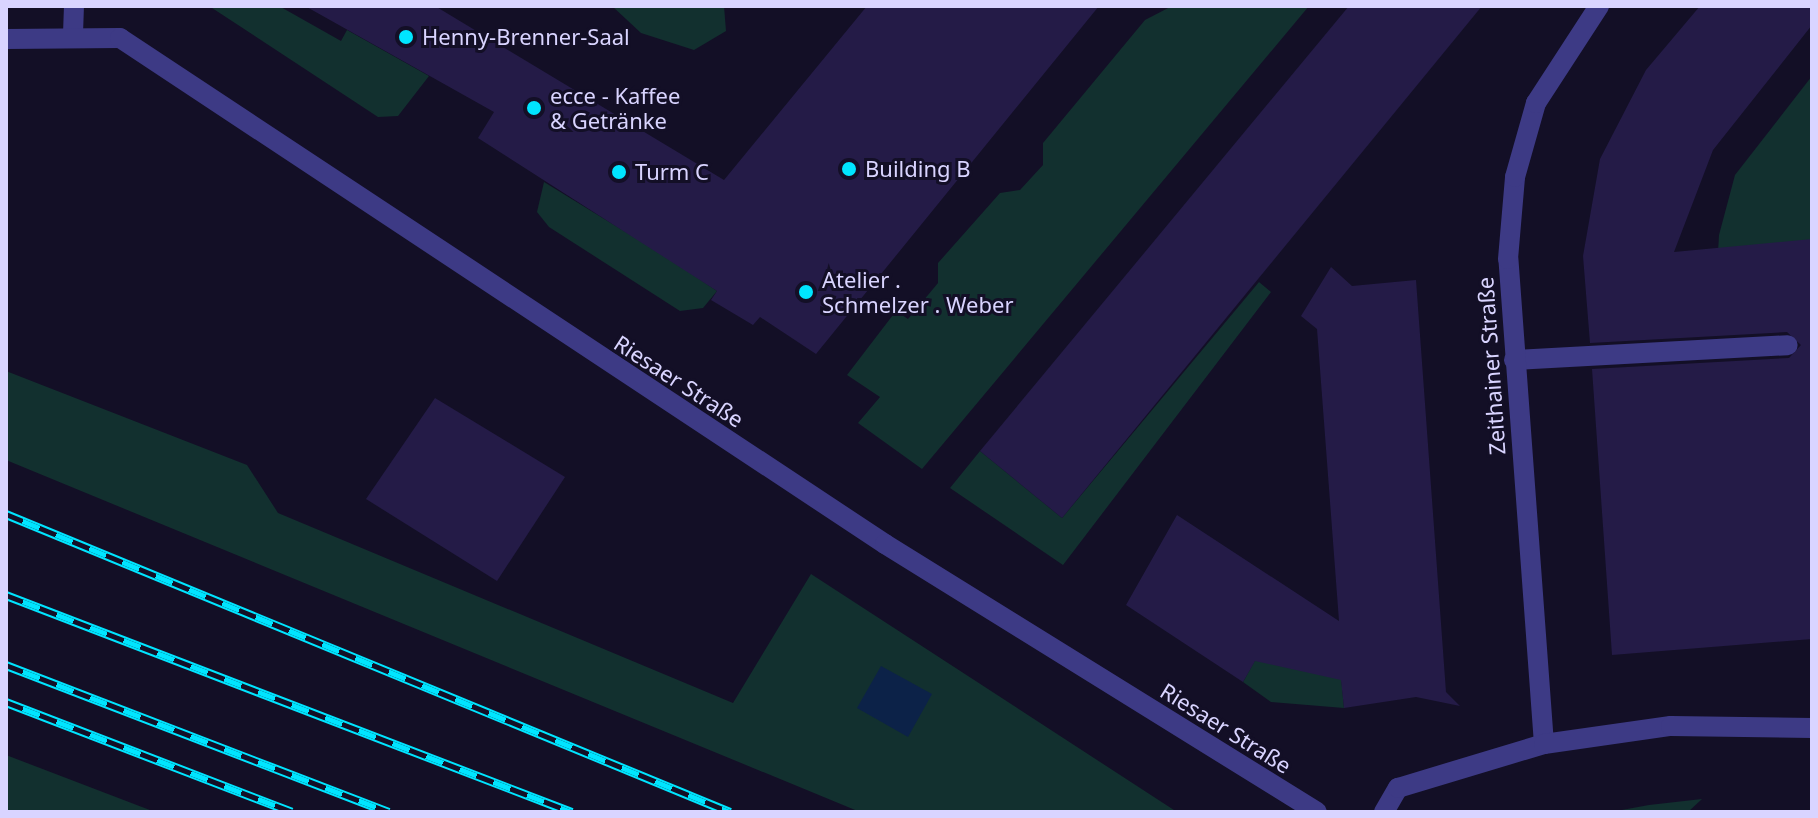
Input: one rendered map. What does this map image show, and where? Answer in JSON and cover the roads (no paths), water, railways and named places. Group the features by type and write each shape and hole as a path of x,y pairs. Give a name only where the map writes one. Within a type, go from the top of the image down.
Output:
{"street":[{"path":"73,34 74,6"},
{"name":"Zeithainer Straße","path":"1544,744 1508,259 1515,177 1536,103 1599,6"},
{"name":"Riesaer Straße","path":"6,39 73,34 120,38 808,494 1317,812"},
{"path":"1514,360 1788,345"},
{"path":"1384,812 1398,788 1544,744 1671,726 1812,728"}],"water":[{"path":"881,666 932,694 908,737 857,708"}],"railway":[{"path":"6,514 730,812"},
{"path":"6,595 572,812"},
{"path":"6,665 389,812"},
{"path":"6,702 292,812"}],"place":[{"name":"Henny-Brenner-Saal","path":"406,37"},
{"name":"ecce - Kaffee & Getränke","path":"534,108"},
{"name":"Building B","path":"849,169"},
{"name":"Turm C","path":"619,172"},
{"name":"Atelier . Schmelzer . Weber","path":"806,292"}]}
